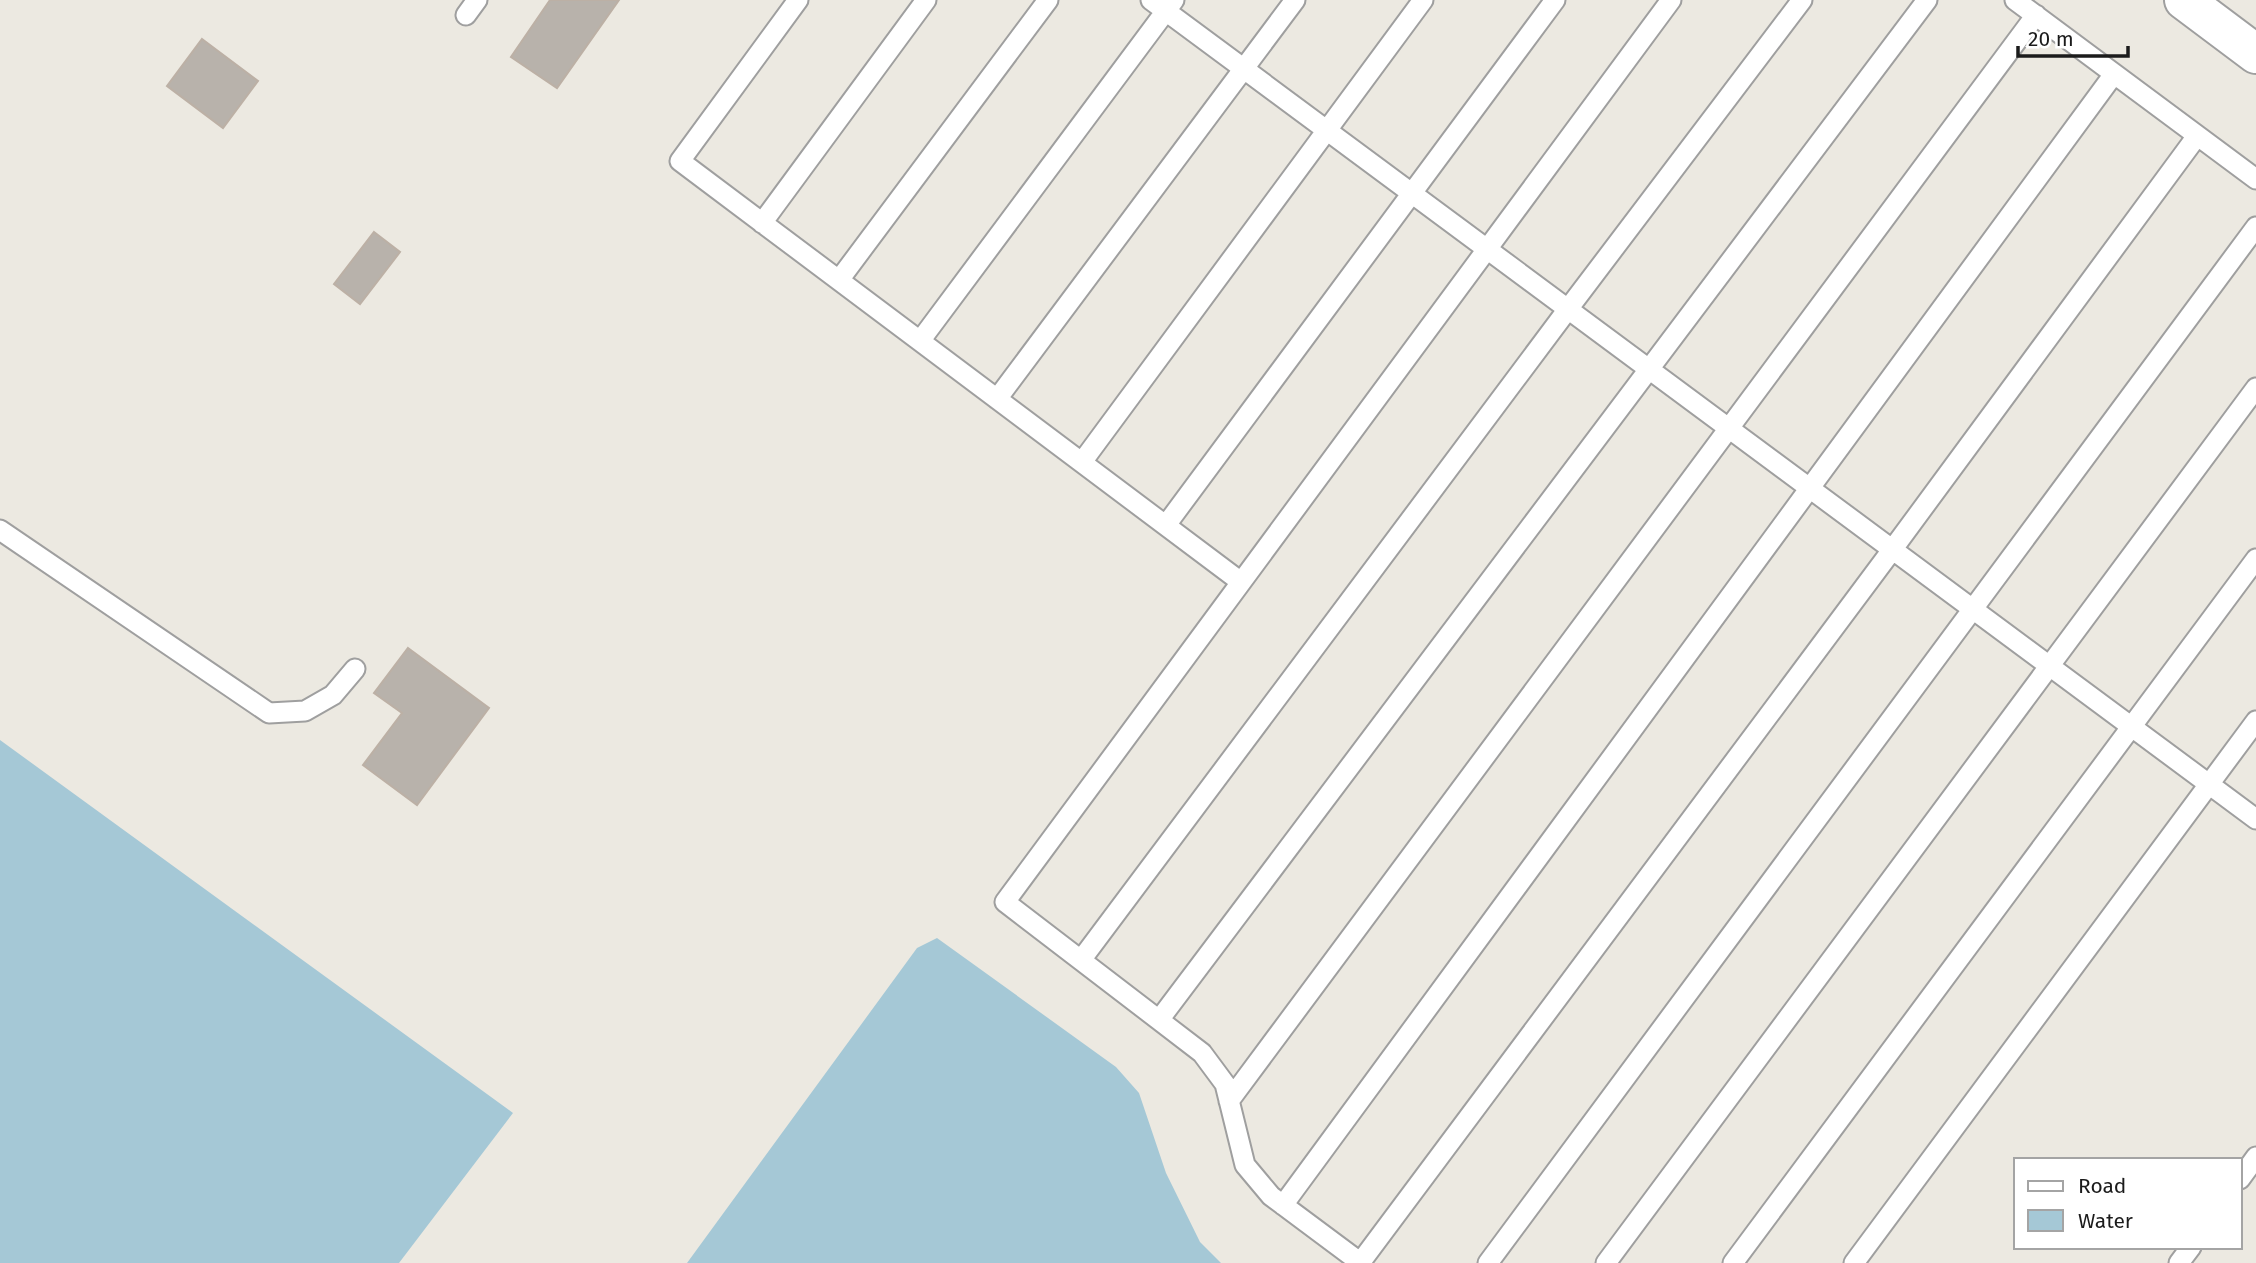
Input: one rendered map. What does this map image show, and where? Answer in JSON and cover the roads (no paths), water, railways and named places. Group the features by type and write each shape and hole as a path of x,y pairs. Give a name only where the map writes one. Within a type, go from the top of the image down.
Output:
{"street":[{"path":"2184,0 2256,54"}],"lane":[{"path":"798,0 680,161 1241,582"},
{"path":"762,223 926,0"},
{"path":"839,279 1048,0"},
{"path":"997,398 1295,0"},
{"path":"1082,462 1423,0"},
{"path":"1166,525 1555,0"},
{"path":"1671,0 1005,902 1202,1053 1225,1084 1245,1165 1271,1196 1361,1263 2197,136"},
{"path":"1081,960 1802,0"},
{"path":"1159,1020 1927,0"},
{"path":"2015,0 2256,179"},
{"path":"920,341 1164,4 1327,131 2256,819"},
{"path":"1229,1101 2036,15"},
{"path":"1283,1205 2114,74"},
{"path":"1488,1263 2256,227"},
{"path":"1606,1263 2256,388"},
{"path":"0,530 269,713 306,711 333,695 355,669"},
{"path":"1733,1263 2256,559"},
{"path":"1854,1263 2256,721"},
{"path":"2242,1176 2256,1157"}],"water":[{"path":"0,740 513,1113 399,1263 0,1263"},
{"path":"937,938 1116,1067 1139,1093 1166,1173 1200,1242 1221,1263 687,1263 917,948"}]}
